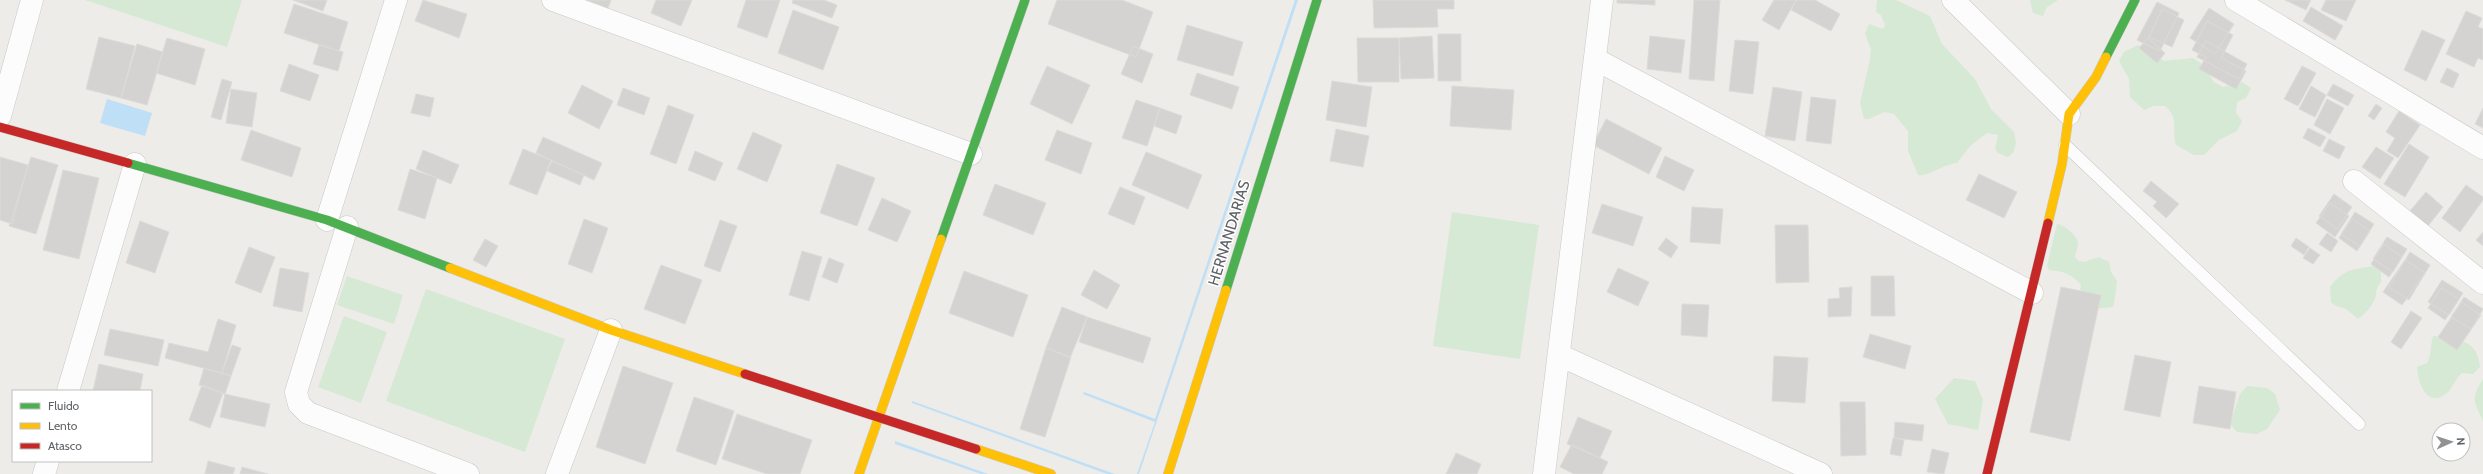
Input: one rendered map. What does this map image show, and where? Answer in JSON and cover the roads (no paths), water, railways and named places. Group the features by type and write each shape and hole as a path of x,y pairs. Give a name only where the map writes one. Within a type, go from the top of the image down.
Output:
{"street":[{"path":"0,116 32,0"},
{"path":"396,0 337,224 296,392 299,404 308,413 468,474"},
{"path":"553,0 971,154"},
{"path":"859,474 1025,0"},
{"name":"HERNANDARIAS","path":"1168,474 1317,0"},
{"path":"1544,474 1602,0"},
{"path":"1953,0 2069,114"},
{"path":"1988,474 2032,293 2065,145 2069,114 2096,77 2135,0"},
{"path":"2236,0 2483,148"},
{"path":"1595,59 2032,293"},
{"path":"0,126 135,164 337,224 611,330 1051,474"},
{"path":"68,390 135,164"},
{"path":"2354,181 2483,283"},
{"path":"557,474 611,330"},
{"path":"1559,355 1821,474"},
{"path":"44,474 48,462"}],"lane":[{"path":"2065,145 2360,424"}],"water":[{"path":"1295,0 1298,0 1139,474 1137,474 1155,422 1083,394 1084,392 1155,419"},
{"path":"107,99 152,113 145,136 100,123"},
{"path":"912,401 1115,474 1107,474 912,403"},
{"path":"895,441 988,474 981,474 895,444"}]}
